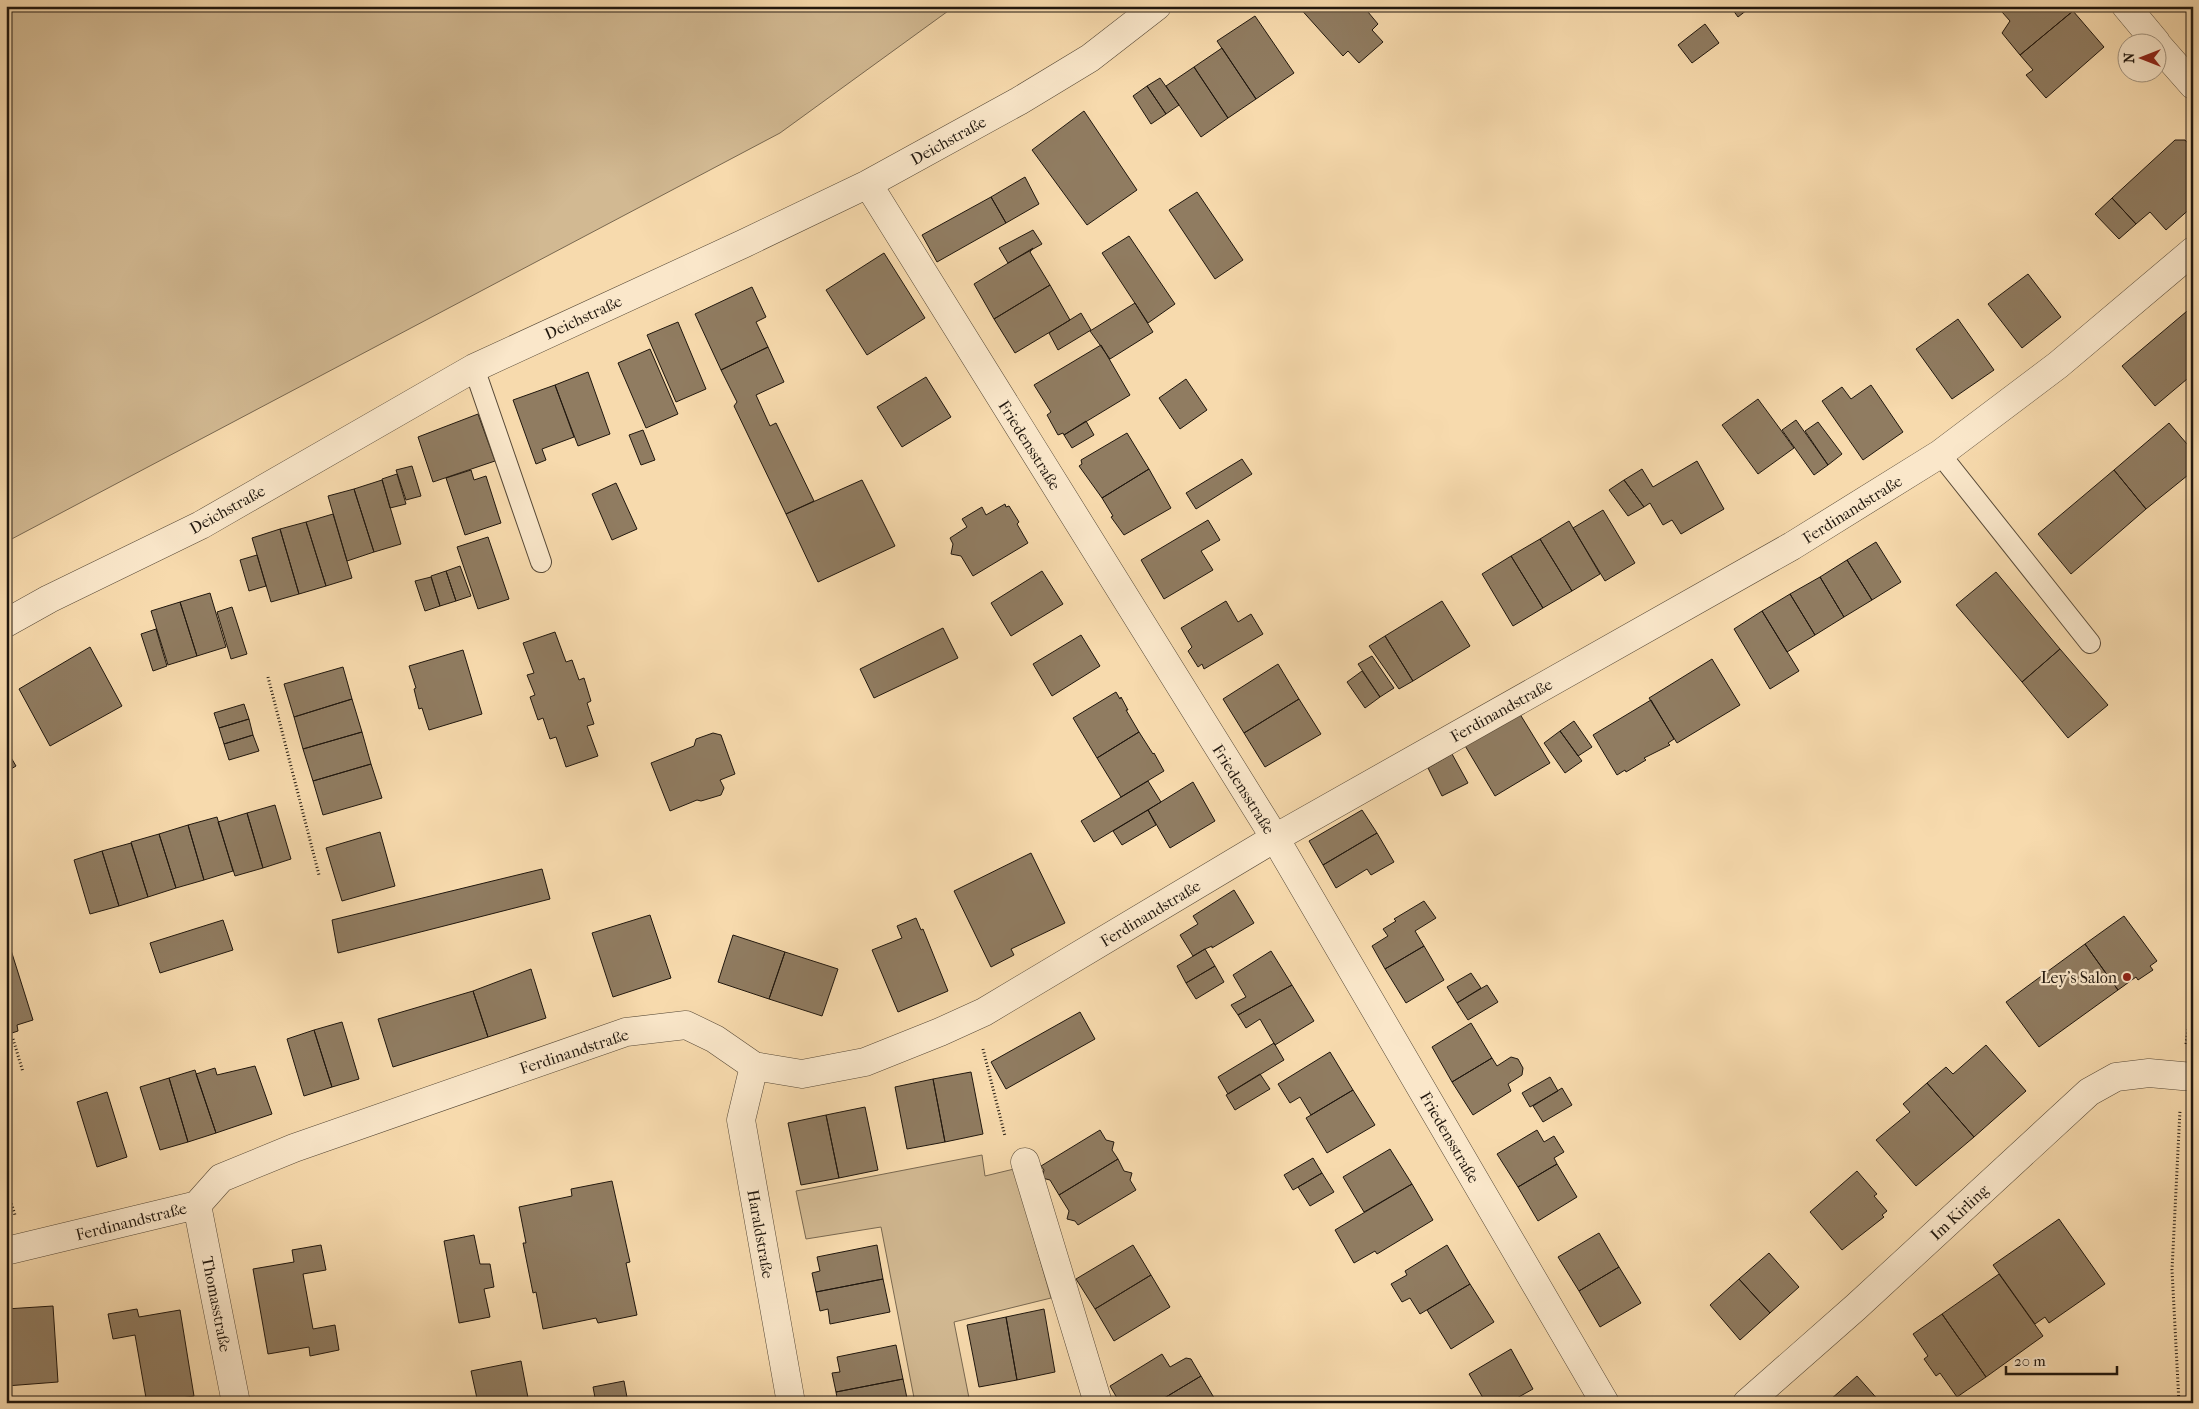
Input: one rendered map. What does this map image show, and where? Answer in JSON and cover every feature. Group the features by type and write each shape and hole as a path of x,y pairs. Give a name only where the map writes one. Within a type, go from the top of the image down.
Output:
{"street":[{"name":"Deichstraße","path":"6,623 49,599 201,525 474,368 745,244 868,184 1019,101 1090,58 1156,6"},
{"path":"2126,6 2147,32"},
{"path":"2166,54 2193,85"},
{"name":"Friedensstraße","path":"868,184 1275,838 1605,1403"},
{"name":"Ferdinandstraße","path":"6,1251 197,1205 221,1178 294,1148 626,1032 686,1025 715,1039 754,1066 802,1074 865,1062 975,1016 1275,838 1792,546 1940,454 2058,365 2193,251"},
{"name":"Haraldstraße","path":"754,1066 741,1120 791,1403"},
{"name":"Im Kirling","path":"1747,1403 1856,1307 2089,1092 2116,1076 2149,1073 2187,1077"},
{"path":"1025,1162 1098,1403"},
{"name":"Thomasstraße","path":"197,1205 236,1403"}],"lane":[{"path":"474,368 541,562"},
{"path":"1940,454 2090,643"}],"path":[{"path":"268,677 319,874"},
{"path":"2180,1403 2172,1270 2193,995"},
{"path":"975,1016 1010,1158 1025,1162"},
{"path":"13,1039 23,1072"}],"shaded area":[{"path":"6,6 955,6 780,133 6,542"},
{"path":"982,1155 985,1176 1014,1169 1051,1298 954,1322 970,1403 915,1403 881,1227 806,1239 796,1191"}],"building":[{"path":"1298,6 1363,6 1378,24 1372,30 1383,42 1359,63 1348,51 1343,56"},
{"path":"1730,6 1752,6 1738,17"},
{"path":"2008,6 2069,6 2073,11 2020,55 2002,33 2010,21 2002,12"},
{"path":"2073,11 2104,47 2046,98 2026,75 2033,70 2020,55"},
{"path":"1255,16 1294,73 1256,99 1217,41"},
{"path":"1705,24 1719,43 1692,63 1678,45"},
{"path":"1222,48 1256,99 1228,118 1194,67"},
{"path":"1194,67 1228,118 1201,137 1166,86"},
{"path":"1160,78 1179,105 1166,114 1147,86"},
{"path":"1147,86 1166,114 1151,124 1133,96"},
{"path":"1084,111 1137,190 1087,225 1032,150"},
{"path":"2175,140 2185,140 2193,149 2193,206 2166,230 2150,212 2136,224 2112,198"},
{"path":"1025,177 1039,204 1006,223 991,197"},
{"path":"1197,192 1243,260 1215,279 1169,210"},
{"path":"991,197 1006,223 937,262 922,235"},
{"path":"2112,198 2136,224 2119,239 2095,214"},
{"path":"1033,230 1042,244 1008,263 999,248"},
{"path":"1129,236 1175,304 1148,323 1102,253"},
{"path":"1033,248 1030,252 1050,285 994,319 974,284"},
{"path":"884,253 925,318 867,355 826,290"},
{"path":"2028,274 2061,317 2022,348 1988,304"},
{"path":"1050,285 1070,320 1015,353 994,319"},
{"path":"752,287 766,317 756,322 768,347 721,370 695,314"},
{"path":"1135,303 1153,332 1110,359 1090,331"},
{"path":"2193,306 2193,374 2155,406 2122,366"},
{"path":"1081,313 1091,330 1058,350 1049,333"},
{"path":"1958,319 1994,370 1952,399 1916,349"},
{"path":"678,322 706,389 676,402 647,335"},
{"path":"1101,345 1130,395 1064,435 1063,433 1058,435 1047,415 1051,412 1034,385"},
{"path":"768,347 784,382 756,395 770,426 776,423 814,501 786,514 734,406 737,402 721,370"},
{"path":"650,349 678,414 646,428 618,363"},
{"path":"588,372 610,434 578,446 555,385"},
{"path":"926,377 951,417 902,447 877,407"},
{"path":"1186,379 1207,410 1180,429 1159,398"},
{"path":"555,385 574,437 542,449 546,460 536,464 513,400"},
{"path":"1871,385 1903,432 1863,460 1822,401 1842,387 1851,399"},
{"path":"1758,399 1794,448 1758,474 1722,425"},
{"path":"478,414 495,461 433,482 418,437"},
{"path":"1796,420 1828,465 1814,475 1782,430"},
{"path":"1086,421 1094,435 1072,448 1064,435"},
{"path":"1818,422 1842,454 1828,465 1805,431"},
{"path":"2169,423 2193,451 2193,471 2146,509 2114,470"},
{"path":"643,430 655,460 641,465 629,435"},
{"path":"1127,433 1149,469 1102,498 1079,466 1082,464 1081,460"},
{"path":"1242,459 1252,474 1196,509 1186,493"},
{"path":"1697,461 1724,509 1681,534 1672,520 1663,525 1650,503 1644,507 1624,480 1642,469 1653,487"},
{"path":"412,466 421,496 406,500 396,470"},
{"path":"1149,469 1171,508 1124,535 1111,517 1113,516 1102,498"},
{"path":"471,470 474,480 486,476 501,523 465,535 446,478"},
{"path":"2114,470 2146,509 2071,574 2038,534"},
{"path":"397,474 406,504 390,508 382,479"},
{"path":"382,480 401,544 374,552 354,489"},
{"path":"862,480 895,546 818,582 786,514"},
{"path":"1624,480 1644,507 1628,516 1609,490"},
{"path":"616,483 637,529 612,540 592,494"},
{"path":"354,489 374,552 347,561 328,496"},
{"path":"1005,504 1006,507 1009,506 1019,522 1017,524 1028,543 973,576 961,556 951,554 953,544 950,538 967,527 962,519 982,507 986,515"},
{"path":"1603,510 1635,563 1605,581 1573,528"},
{"path":"333,514 352,578 326,586 306,522"},
{"path":"1208,520 1220,540 1201,551 1213,570 1164,599 1141,560"},
{"path":"1569,521 1600,574 1572,591 1540,539"},
{"path":"306,522 326,586 299,594 280,529"},
{"path":"280,529 299,594 271,602 252,538"},
{"path":"488,537 509,599 478,609 457,547"},
{"path":"1540,539 1572,591 1543,608 1511,556"},
{"path":"1876,542 1901,582 1872,600 1847,560"},
{"path":"257,555 266,586 249,591 240,560"},
{"path":"1511,556 1543,608 1513,626 1482,574"},
{"path":"1847,560 1872,600 1844,617 1820,577"},
{"path":"460,566 471,596 456,601 446,571"},
{"path":"446,571 456,601 440,606 431,576"},
{"path":"1042,571 1063,604 1011,636 991,603"},
{"path":"1996,572 2060,649 2022,682 1956,605"},
{"path":"431,577 440,606 425,611 415,581"},
{"path":"1820,577 1844,617 1815,635 1790,594"},
{"path":"210,593 226,647 197,656 180,602"},
{"path":"1790,594 1815,635 1787,652 1762,611"},
{"path":"1226,601 1238,622 1251,614 1263,634 1204,669 1202,664 1198,667 1188,651 1192,647 1181,628"},
{"path":"1442,601 1470,646 1413,681 1385,636"},
{"path":"180,602 197,656 168,665 151,611"},
{"path":"232,607 247,654 231,659 217,612"},
{"path":"1762,611 1799,671 1770,689 1734,629"},
{"path":"943,628 958,658 874,698 860,669"},
{"path":"156,629 167,666 153,671 141,634"},
{"path":"555,632 566,662 572,660 579,680 584,678 591,701 587,703 594,724 587,726 598,756 566,767 556,737 550,739 543,718 538,720 530,697 535,695 527,675 534,673 523,643"},
{"path":"1081,635 1100,666 1052,696 1033,664"},
{"path":"1385,636 1413,681 1399,689 1369,646"},
{"path":"90,647 122,706 50,746 19,689"},
{"path":"2060,649 2108,705 2068,738 2022,682"},
{"path":"463,650 482,714 429,730 422,708 419,709 414,689 416,688 409,666"},
{"path":"1372,656 1394,688 1380,697 1358,664"},
{"path":"1712,659 1740,705 1677,743 1649,698"},
{"path":"1278,664 1299,699 1244,733 1223,699"},
{"path":"343,667 352,699 294,717 284,684"},
{"path":"1362,671 1380,697 1365,708 1347,682"},
{"path":"1116,692 1120,699 1121,697 1139,732 1097,758 1073,718"},
{"path":"352,699 362,732 303,749 294,717"},
{"path":"1299,699 1321,734 1265,767 1244,733"},
{"path":"1651,700 1674,739 1668,743 1670,745 1644,758 1646,760 1626,772 1625,770 1617,775 1593,735"},
{"path":"244,704 249,719 219,728 214,713"},
{"path":"1518,711 1550,763 1495,796 1464,744"},
{"path":"249,719 253,735 224,744 219,728"},
{"path":"1574,721 1592,747 1578,756 1560,731"},
{"path":"1560,731 1582,761 1565,773 1544,743"},
{"path":"362,732 371,764 313,781 303,749"},
{"path":"1139,732 1164,771 1121,797 1097,758"},
{"path":"713,733 721,735 735,774 720,780 724,788 721,795 701,801 697,800 670,811 651,763 694,746 696,739"},
{"path":"253,735 259,751 229,760 224,744"},
{"path":"6,749 16,766 6,772"},
{"path":"1452,754 1468,783 1442,796 1428,768"},
{"path":"371,764 382,798 323,815 313,781"},
{"path":"1148,781 1161,802 1094,842 1081,821"},
{"path":"1193,782 1215,821 1170,848 1148,810"},
{"path":"275,805 291,859 263,868 247,813"},
{"path":"1148,810 1156,825 1122,845 1113,831"},
{"path":"1362,810 1377,833 1323,865 1309,841"},
{"path":"247,813 263,868 235,876 218,822"},
{"path":"217,817 233,871 204,880 188,825"},
{"path":"188,825 204,880 176,888 159,834"},
{"path":"380,832 395,886 342,901 326,848"},
{"path":"1377,833 1394,862 1371,875 1367,869 1336,888 1323,865"},
{"path":"159,834 176,888 148,897 131,842"},
{"path":"131,843 148,897 119,906 102,851"},
{"path":"102,851 119,906 90,914 74,860"},
{"path":"1031,853 1065,923 1011,949 1014,955 991,967 954,891"},
{"path":"542,869 550,899 338,953 332,920"},
{"path":"1234,890 1254,923 1212,948 1212,946 1193,956 1180,935 1198,924 1193,916"},
{"path":"1424,901 1436,918 1415,931 1424,946 1385,969 1372,946 1388,936 1383,929 1396,921 1394,919"},
{"path":"650,915 671,978 613,997 592,933"},
{"path":"2124,916 2157,961 2150,966 2153,970 2138,980 2136,977 2118,990 2085,944"},
{"path":"916,918 921,930 923,929 948,991 898,1012 872,950 902,938 897,926"},
{"path":"223,920 233,950 160,973 150,943"},
{"path":"733,935 785,952 769,999 718,982"},
{"path":"2085,944 2118,990 2039,1047 2006,1002"},
{"path":"1424,946 1444,980 1406,1003 1385,969"},
{"path":"10,947 33,1020 17,1025 18,1031 6,1035 6,949"},
{"path":"1205,949 1215,966 1186,983 1177,966"},
{"path":"1271,951 1292,985 1238,1015 1231,1005 1246,997 1233,975"},
{"path":"785,952 838,969 822,1016 769,999"},
{"path":"1215,966 1224,982 1196,999 1186,983"},
{"path":"531,969 546,1018 488,1037 473,991"},
{"path":"1471,973 1481,988 1457,1003 1447,987"},
{"path":"1292,985 1314,1021 1275,1045 1260,1019 1246,1028 1238,1015"},
{"path":"1487,985 1498,1002 1468,1020 1457,1003"},
{"path":"473,991 488,1037 393,1067 378,1019"},
{"path":"1080,1012 1095,1039 1006,1089 991,1062"},
{"path":"342,1022 359,1079 332,1087 314,1030"},
{"path":"1471,1023 1492,1058 1452,1082 1432,1047"},
{"path":"314,1030 332,1087 304,1096 287,1039"},
{"path":"1274,1043 1284,1060 1228,1094 1218,1077"},
{"path":"1986,1045 2026,1091 1974,1137 1927,1083 1946,1067 1953,1074"},
{"path":"1330,1052 1353,1090 1311,1115 1300,1097 1290,1103 1278,1084"},
{"path":"1511,1057 1518,1059 1523,1068 1522,1075 1508,1084 1511,1091 1473,1115 1452,1082 1492,1058 1497,1066"},
{"path":"255,1066 272,1114 216,1133 196,1074 215,1068 217,1075"},
{"path":"195,1070 216,1133 188,1142 169,1078"},
{"path":"971,1072 983,1134 945,1142 933,1079"},
{"path":"1260,1074 1270,1089 1235,1110 1226,1095"},
{"path":"1550,1077 1558,1091 1530,1107 1522,1093"},
{"path":"169,1078 188,1142 160,1150 140,1087"},
{"path":"933,1079 945,1142 907,1149 895,1087"},
{"path":"1927,1083 1974,1137 1916,1186 1876,1140 1910,1112 1903,1104"},
{"path":"1562,1088 1572,1105 1543,1122 1533,1106"},
{"path":"1353,1090 1375,1125 1327,1153 1306,1118"},
{"path":"107,1092 127,1157 97,1167 77,1102"},
{"path":"865,1107 878,1170 839,1178 826,1115"},
{"path":"826,1115 839,1178 801,1185 788,1123"},
{"path":"1100,1130 1106,1140 1114,1142 1112,1150 1118,1159 1059,1195 1050,1180 1042,1178 1044,1170 1041,1166"},
{"path":"1537,1130 1544,1142 1554,1136 1564,1152 1554,1158 1557,1164 1518,1187 1497,1154"},
{"path":"1390,1149 1412,1184 1364,1212 1343,1177"},
{"path":"1313,1158 1322,1173 1293,1190 1284,1175"},
{"path":"1118,1159 1124,1171 1132,1173 1130,1180 1136,1190 1078,1225 1075,1221 1067,1219 1069,1211 1059,1195"},
{"path":"1557,1164 1577,1197 1538,1221 1518,1187"},
{"path":"1857,1171 1877,1194 1874,1196 1887,1211 1882,1215 1884,1217 1842,1250 1810,1212"},
{"path":"1322,1173 1334,1192 1310,1206 1298,1187"},
{"path":"612,1181 630,1262 626,1263 637,1315 598,1323 596,1318 543,1329 536,1292 533,1293 523,1243 526,1243 519,1207 572,1196 571,1189"},
{"path":"1412,1184 1433,1220 1377,1254 1375,1251 1354,1263 1335,1230"},
{"path":"2059,1219 2105,1284 2049,1323 2045,1317 2035,1324 1993,1265"},
{"path":"1599,1233 1619,1267 1579,1291 1558,1257"},
{"path":"474,1235 480,1264 490,1264 494,1287 484,1289 490,1317 459,1323 444,1241"},
{"path":"321,1245 326,1270 303,1274 313,1329 335,1325 339,1350 310,1356 309,1347 268,1354 253,1269 294,1262 292,1250"},
{"path":"877,1245 883,1279 816,1292 812,1273 820,1271 817,1257"},
{"path":"1133,1245 1151,1275 1095,1309 1076,1279"},
{"path":"1447,1245 1470,1284 1420,1314 1410,1298 1402,1302 1391,1284 1407,1275 1405,1271"},
{"path":"1769,1253 1799,1287 1770,1313 1739,1279"},
{"path":"1619,1267 1641,1303 1600,1327 1579,1291"},
{"path":"1999,1274 2043,1336 1986,1377 1942,1314"},
{"path":"1151,1275 1170,1307 1114,1341 1095,1309"},
{"path":"883,1279 890,1312 830,1324 828,1309 820,1311 816,1292"},
{"path":"1739,1279 1770,1313 1740,1340 1710,1305"},
{"path":"1470,1284 1494,1322 1451,1349 1427,1310"},
{"path":"53,1306 58,1382 6,1386 6,1309"},
{"path":"137,1309 139,1317 180,1310 194,1396 162,1401 163,1403 138,1403 137,1400 146,1398 135,1335 113,1339 108,1314"},
{"path":"1044,1309 1055,1372 1017,1380 1006,1317"},
{"path":"1942,1314 1986,1377 1957,1397 1940,1373 1936,1376 1924,1359 1928,1356 1913,1334"},
{"path":"1006,1317 1017,1380 979,1387 967,1325"},
{"path":"896,1345 903,1379 836,1392 832,1373 840,1372 837,1357"},
{"path":"1511,1349 1533,1389 1508,1403 1486,1403 1469,1374"},
{"path":"1162,1354 1170,1367 1186,1358 1191,1359 1201,1376 1156,1403 1120,1403 1110,1386"},
{"path":"521,1361 529,1403 478,1403 471,1371"},
{"path":"1201,1376 1216,1401 1213,1403 1156,1403"},
{"path":"1857,1376 1881,1403 1833,1403 1830,1400"},
{"path":"903,1379 908,1403 838,1403 836,1392"},
{"path":"624,1381 628,1403 596,1403 593,1387"}],"place":[{"name":"Ley's Salon","path":"2127,977"}]}
